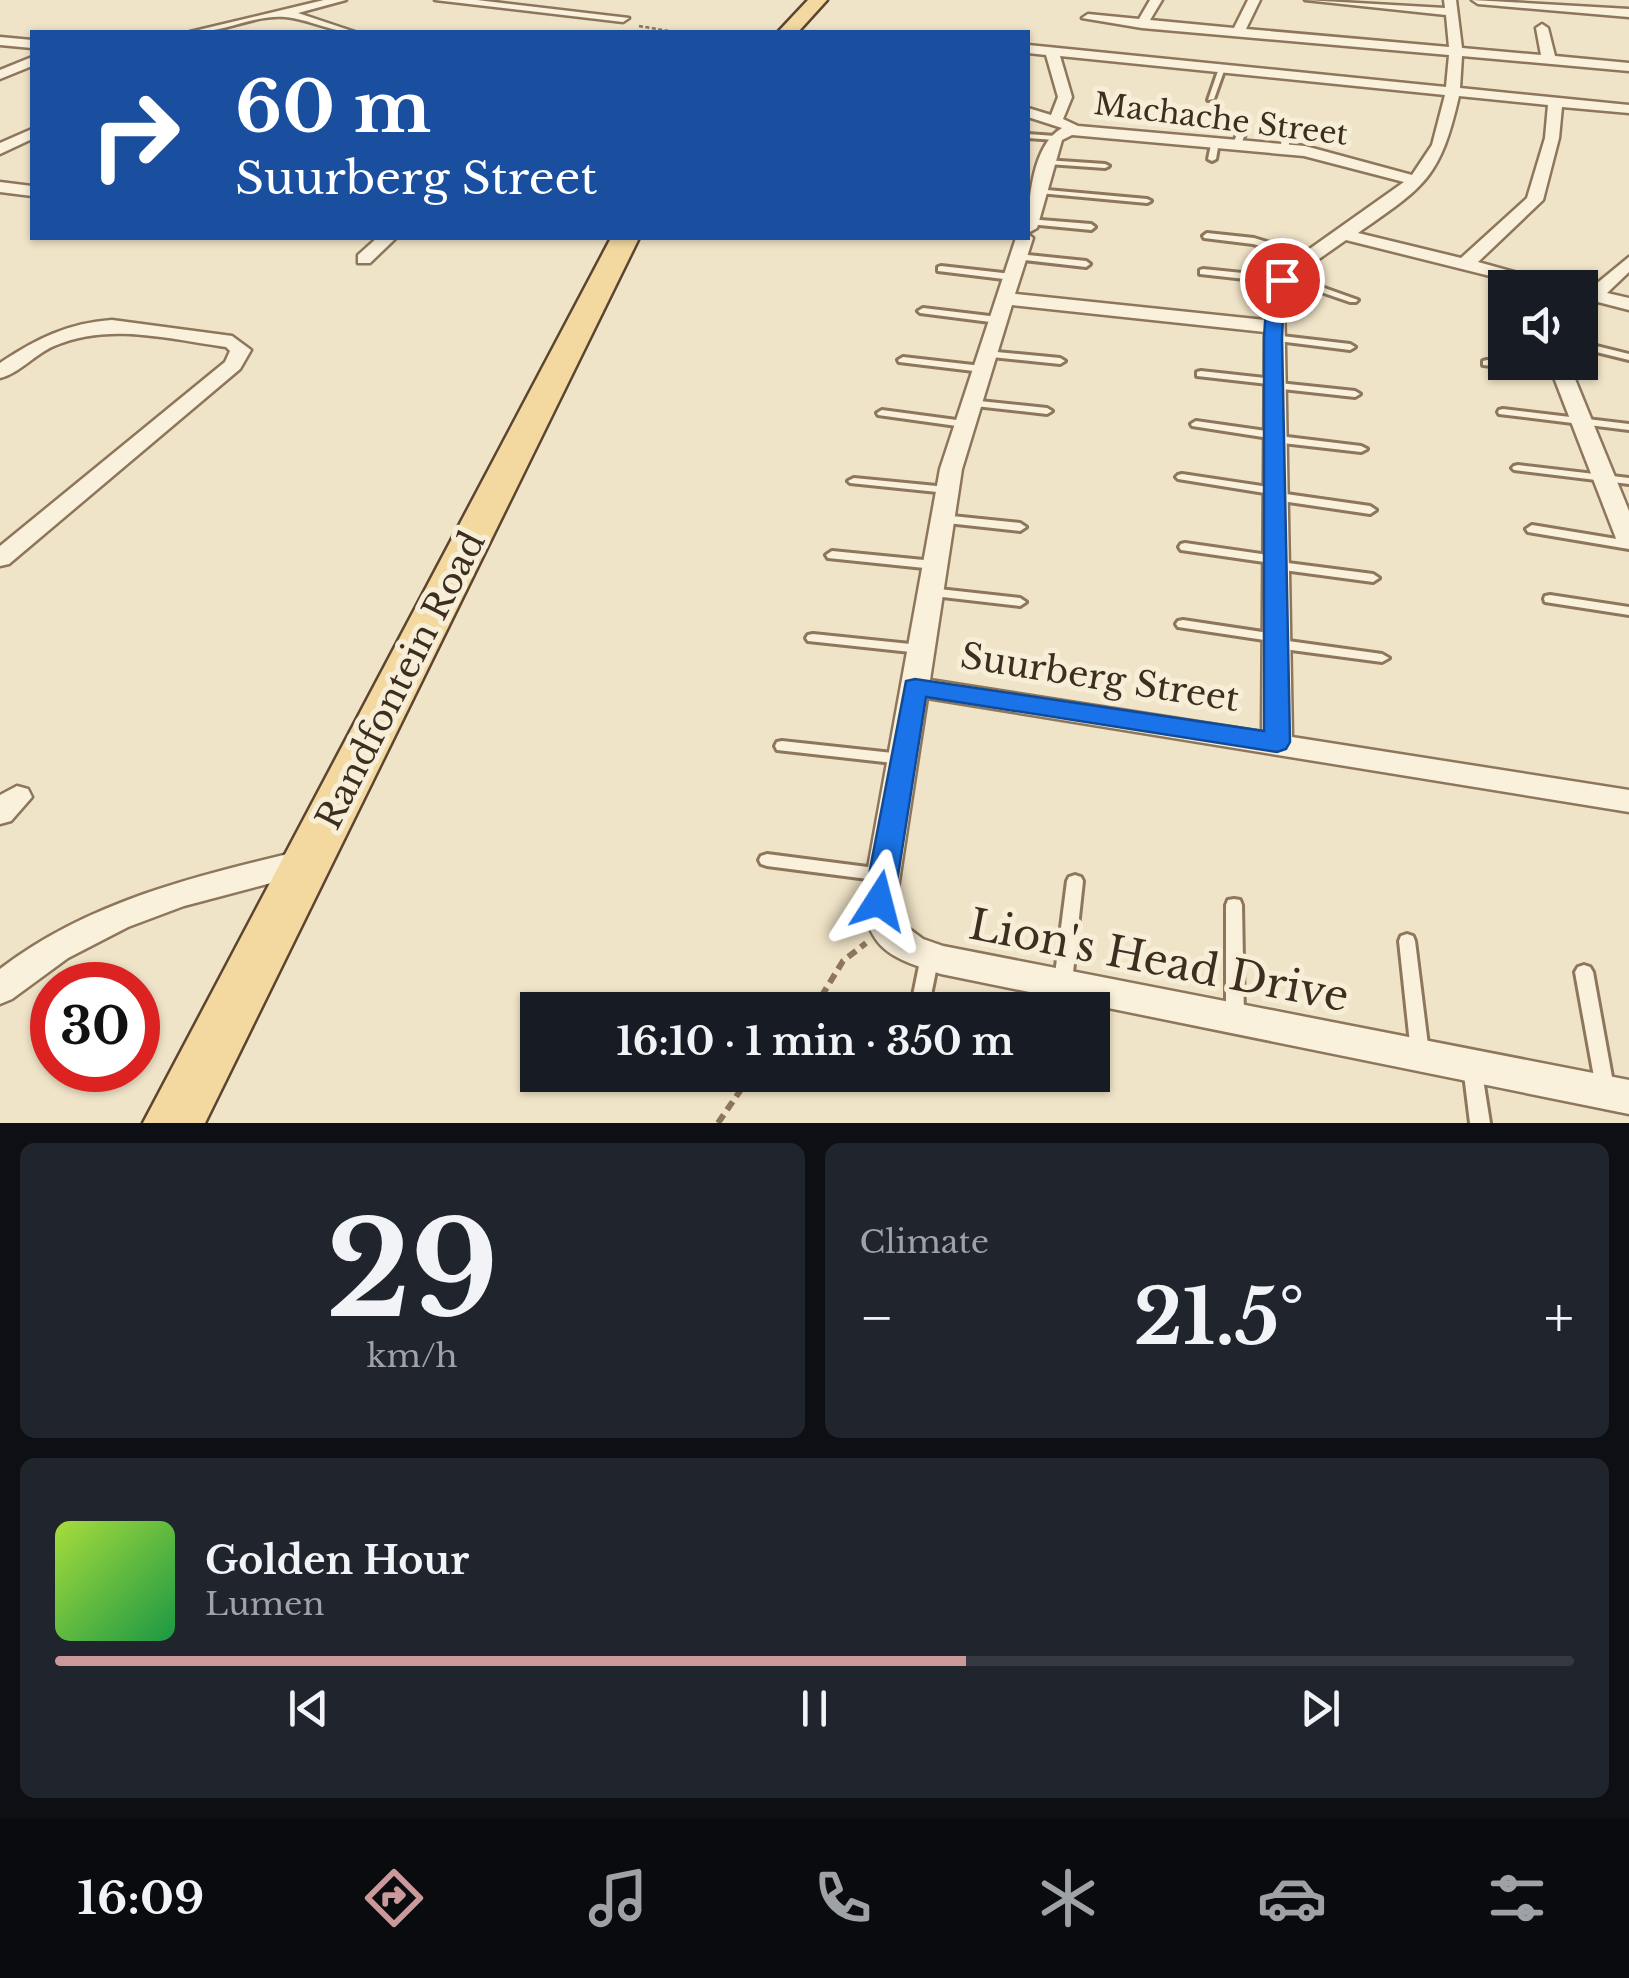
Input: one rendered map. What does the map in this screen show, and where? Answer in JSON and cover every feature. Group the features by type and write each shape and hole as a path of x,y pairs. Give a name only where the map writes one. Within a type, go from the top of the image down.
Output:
{"main road":[{"path":"790,30 818,0"},
{"name":"Randfontein Road","path":"174,1123 625,240"}],"street":[{"path":"205,30 340,0"},
{"path":"442,0 623,18"},
{"path":"1084,0 1084,24 1142,24 1238,33 1450,6 1456,52 1453,92 1440,145 1418,182 1311,257 1284,279 1276,292 1273,332 1277,742"},
{"path":"1142,24 1156,0"},
{"path":"1238,33 1254,0"},
{"path":"1312,0 1349,18 1456,52 1629,67"},
{"path":"1478,0 1629,12"},
{"path":"285,13 342,30"},
{"path":"1542,28 1549,60"},
{"path":"0,41 30,44"},
{"path":"1030,49 1629,109"},
{"path":"1052,52 1064,97 1056,119"},
{"path":"0,76 30,62"},
{"path":"1465,264 1535,200 1552,138 1555,102"},
{"path":"1030,112 1075,129"},
{"path":"1034,196 1055,138 1059,132 1075,129"},
{"name":"Machache Street","path":"1075,129 1284,149 1346,160 1418,182"},
{"path":"0,149 30,134"},
{"path":"0,187 30,191"},
{"path":"1342,234 1490,270"},
{"path":"364,259 385,240"},
{"path":"1598,287 1629,262"},
{"path":"884,928 879,901 944,504 967,414 1016,263 1273,332"},
{"path":"1598,300 1629,304"},
{"path":"0,372 56,337 96,326 232,342 241,350 233,365 0,559"},
{"path":"1564,380 1629,543"},
{"name":"Suurberg Street","path":"915,687 1629,801"},
{"path":"0,989 54,949 96,926 192,889 310,861"},
{"name":"Lion's Head Drive","path":"884,928 911,949 930,956 1618,1095"}],"lane":[{"path":"1210,99 1222,68"},
{"path":"1237,144 1246,122"},
{"path":"1284,149 1288,127"},
{"path":"1030,136 1055,138"},
{"path":"1212,159 1215,142"},
{"path":"1030,166 1105,166"},
{"path":"1034,196 1148,201"},
{"path":"1252,225 1254,240"},
{"path":"923,311 1091,228"},
{"path":"1207,236 1254,240 1311,257"},
{"path":"942,269 1016,263 1086,264"},
{"path":"1204,272 1284,279 1353,300"},
{"path":"1273,332 1350,347"},
{"path":"1598,349 1629,357"},
{"path":"903,360 1060,362"},
{"path":"1200,374 1355,394"},
{"path":"882,413 1048,411"},
{"path":"1503,412 1629,427"},
{"path":"1196,424 1360,449"},
{"path":"1518,468 1629,481"},
{"path":"1182,477 1370,510"},
{"path":"854,481 1020,527"},
{"path":"1532,530 1629,543"},
{"path":"1185,547 1373,578"},
{"path":"832,555 1020,602"},
{"path":"1550,599 1629,611"},
{"path":"1183,624 1382,658"},
{"path":"814,638 920,650"},
{"path":"782,746 902,760"},
{"path":"767,860 883,874"},
{"path":"1063,984 1074,880"},
{"path":"1234,905 1236,1019"},
{"path":"1407,941 1420,1056"},
{"path":"923,992 930,956"},
{"path":"1584,972 1618,1095"},
{"path":"1472,1066 1480,1123"}],"path":[{"path":"623,18 634,25 663,30"},
{"path":"824,992 842,961 884,928"},
{"path":"718,1123 739,1092"}],"route":[{"path":"879,901 915,687 1277,742 1273,338 1274,303 1282,280"}]}
